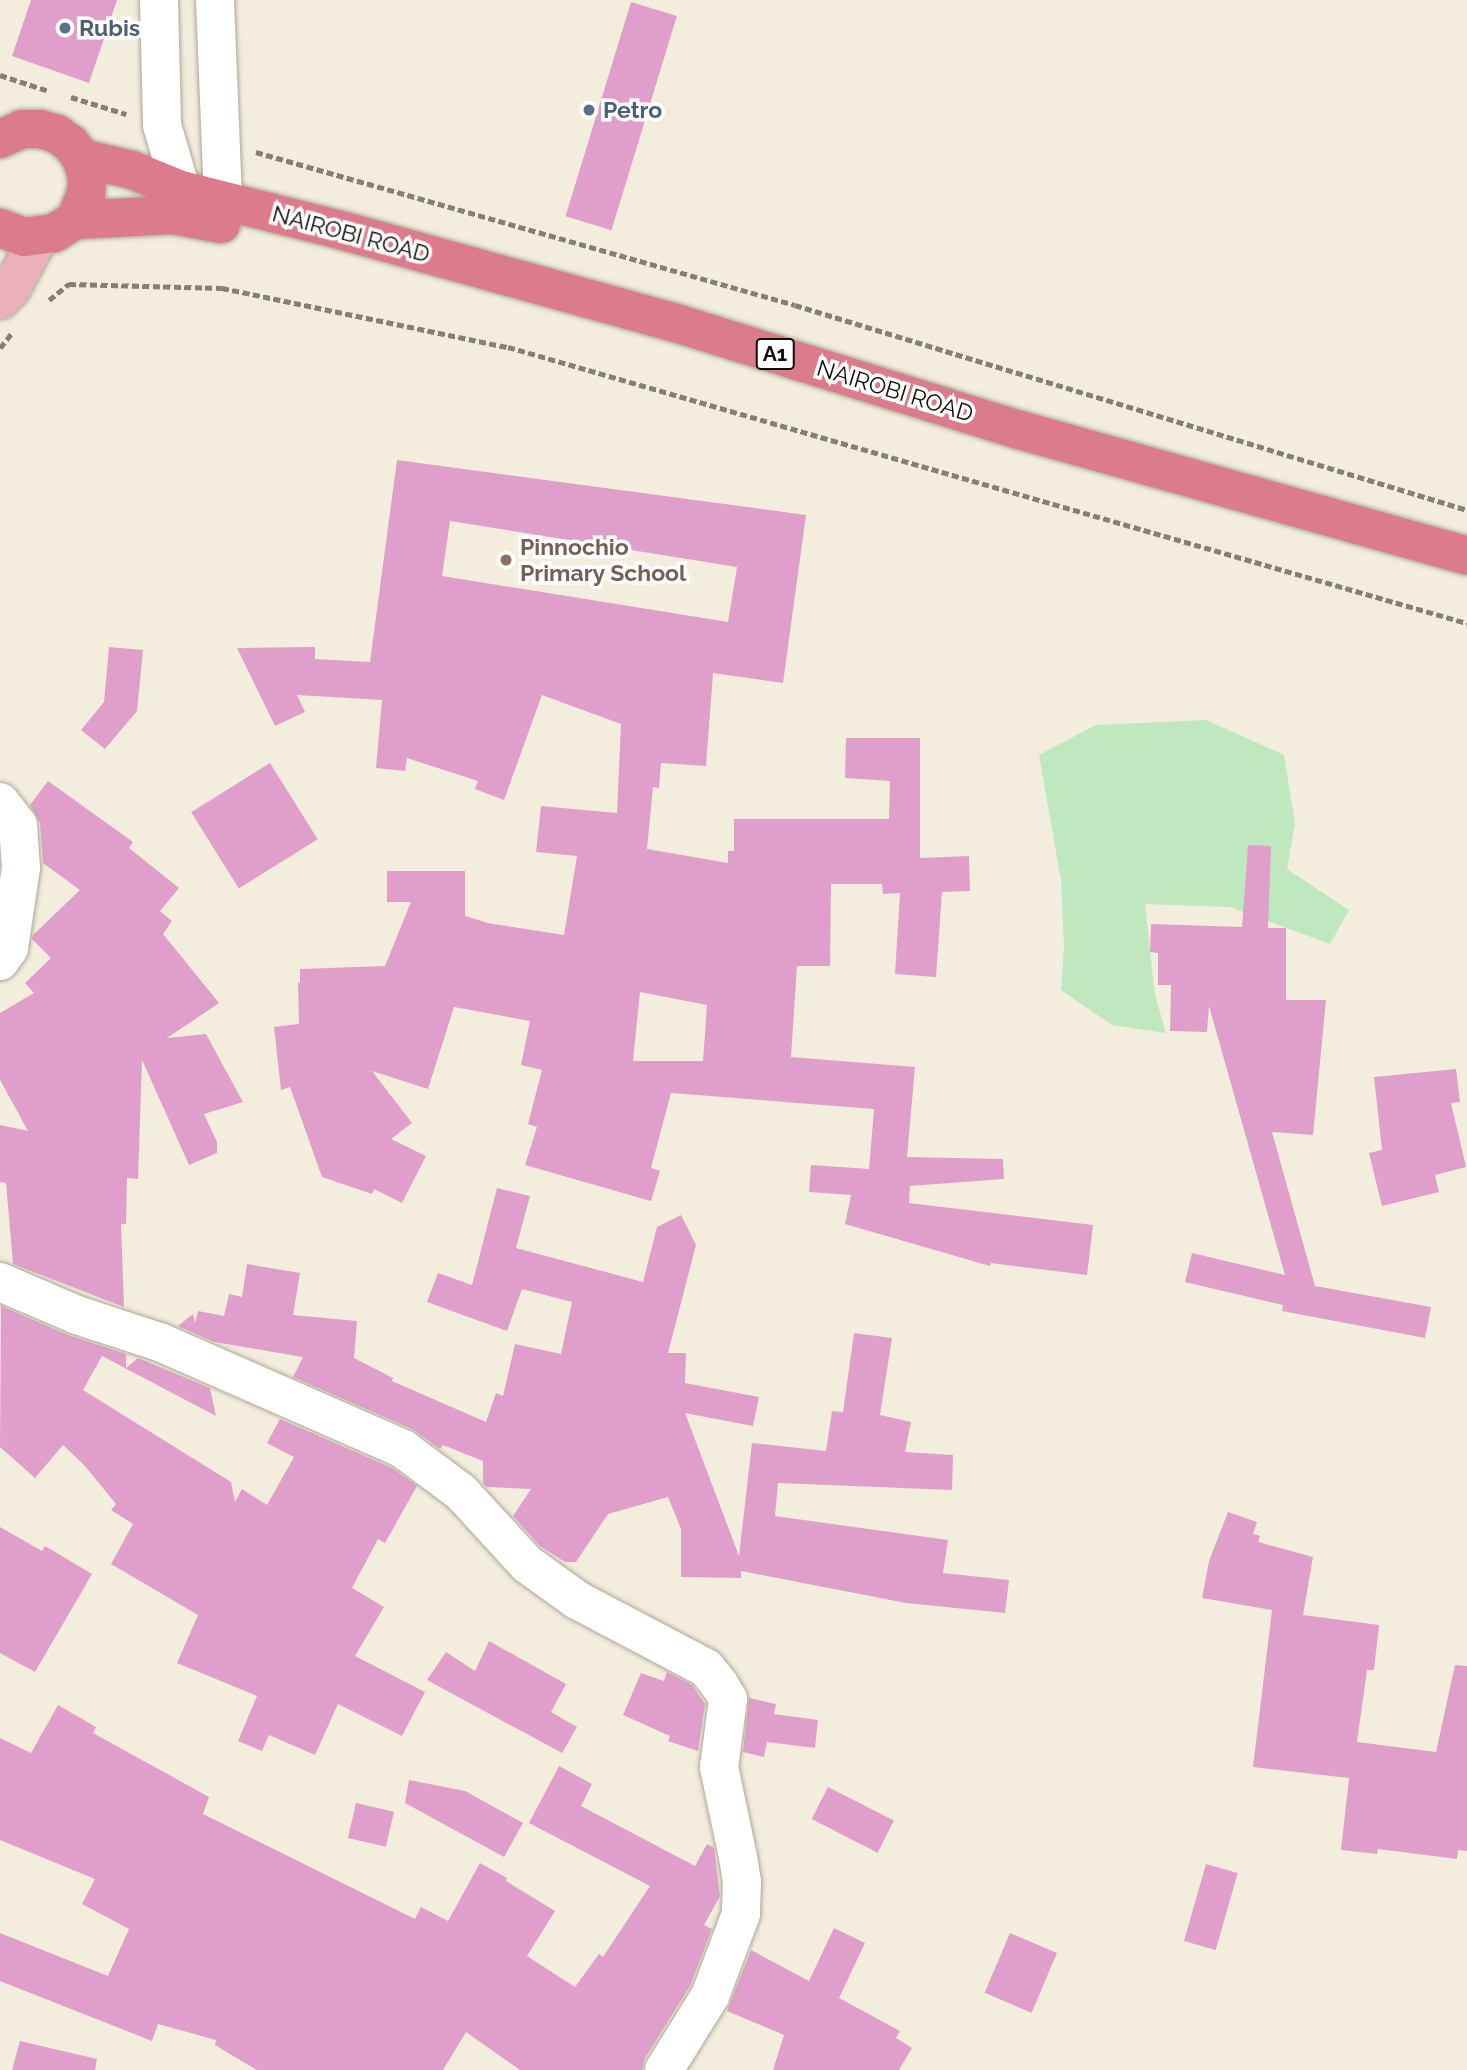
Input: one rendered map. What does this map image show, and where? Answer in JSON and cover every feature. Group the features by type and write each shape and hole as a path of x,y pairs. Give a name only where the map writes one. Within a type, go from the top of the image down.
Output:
{"highway":[{"path":"0,228 24,237 54,233 75,220 86,194 87,176 81,158 71,144 57,134 40,129 7,131"},
{"name":"NAIROBI ROAD","path":"81,158 132,170 181,190 344,230 678,324 1020,430 1467,556"},
{"name":"NAIROBI ROAD","path":"75,220 173,215 405,260 779,366 1269,520 1467,570"}],"main road":[{"path":"0,300 10,289 39,237"}],"street":[{"path":"159,0 162,125 181,190"},
{"path":"215,0 223,200"},
{"path":"0,802 18,825 22,868 9,948 0,961"},
{"path":"0,1282 77,1315 162,1343 403,1450 461,1492 527,1564 576,1600 706,1668 728,1699 719,1767 742,1882 741,1914 710,1996 664,2070"}],"path":[{"path":"0,75 162,125"},
{"path":"222,142 795,305 1467,510"},
{"path":"69,284 222,288 508,347 1467,623"}],"green space":[{"path":"1206,720 1284,755 1295,824 1287,869 1349,910 1330,944 1230,907 1145,904 1155,995 1166,1033 1112,1025 1061,990 1064,947 1061,880 1039,755 1096,725"}],"building":[{"name":"Rubis","path":"31,0 117,0 89,83 12,56"},
{"path":"631,2 677,16 611,230 566,216"},
{"path":"397,460 806,515 783,683 713,673 706,766 661,763 659,788 653,787 647,849 728,863 728,851 734,851 734,819 889,819 890,781 845,778 846,738 920,738 920,858 969,856 970,891 942,892 936,977 895,974 900,893 883,894 882,884 831,884 830,966 797,966 791,1057 915,1067 907,1157 1003,1159 1004,1179 910,1186 909,1203 1093,1225 1087,1275 991,1263 990,1266 845,1224 851,1195 809,1192 811,1165 869,1169 874,1109 671,1093 651,1168 660,1171 651,1201 525,1165 537,1127 528,1124 542,1070 521,1065 530,1021 454,1007 428,1089 372,1071 412,1123 391,1139 426,1156 402,1203 374,1189 372,1194 322,1177 290,1087 281,1090 274,1027 299,1024 300,969 385,966 411,902 387,902 387,871 465,871 465,916 488,923 564,935 577,856 536,852 541,806 617,813 621,724 542,695 504,800 475,789 478,781 407,758 405,771 376,768 382,700 297,695 305,712 275,726 237,648 315,647 315,659 370,662","holes":["450,521 737,567 728,622 442,576","640,992 707,1005 703,1061 633,1061"]},
{"path":"109,647 143,650 137,711 105,749 81,730 104,702"},
{"path":"270,763 318,839 239,889 191,812"},
{"path":"48,781 133,842 129,848 179,888 160,911 172,921 163,934 219,1003 167,1038 206,1034 243,1102 204,1114 217,1142 217,1153 189,1165 142,1060 138,1179 127,1178 126,1224 121,1224 124,1307 13,1264 6,1183 0,1182 0,1125 28,1131 0,1080 0,1013 34,993 25,983 51,958 32,939 33,935 80,890 43,863 40,823 30,805"},
{"path":"1248,845 1271,846 1268,928 1286,928 1286,1000 1326,1000 1313,1135 1272,1132 1315,1286 1431,1307 1425,1338 1282,1311 1283,1305 1185,1282 1192,1253 1285,1275 1209,1006 1207,1032 1170,1031 1171,985 1158,985 1158,953 1150,952 1151,924 1242,927"},
{"path":"1456,1069 1460,1102 1451,1103 1466,1167 1435,1175 1439,1192 1382,1206 1369,1153 1382,1150 1374,1077"},
{"path":"497,1188 530,1196 516,1248 643,1282 657,1227 681,1215 696,1245 668,1353 686,1353 685,1383 759,1397 753,1426 685,1413 739,1556 752,1443 826,1451 832,1411 843,1412 854,1333 892,1338 880,1415 911,1422 905,1452 953,1455 952,1490 778,1483 775,1516 948,1540 943,1573 1009,1580 1005,1613 906,1603 741,1571 741,1578 681,1577 681,1529 668,1497 608,1514 576,1562 565,1562 540,1546 513,1516 531,1489 486,1487 483,1483 483,1461 443,1445 440,1449 412,1429 293,1377 303,1357 214,1342 178,1326 193,1314 195,1323 198,1311 224,1316 229,1294 242,1297 247,1264 300,1273 293,1315 357,1321 354,1358 393,1378 392,1381 486,1422 496,1393 503,1396 515,1344 561,1354 572,1302 522,1289 507,1331 427,1302 438,1273 472,1285"},
{"path":"1,1306 68,1335 126,1354 126,1368 138,1358 210,1388 216,1416 102,1356 83,1390 231,1482 235,1502 242,1489 267,1505 294,1457 267,1443 280,1419 392,1468 417,1486 385,1543 378,1539 352,1588 384,1607 355,1656 425,1692 402,1736 338,1704 315,1755 269,1735 262,1751 238,1741 257,1696 177,1663 198,1615 111,1564 133,1524 111,1510 116,1504 84,1465 63,1445 35,1478 0,1447"},
{"path":"1228,1512 1257,1522 1253,1534 1260,1536 1258,1542 1313,1557 1303,1615 1379,1625 1374,1670 1367,1670 1357,1742 1436,1752 1455,1665 1467,1666 1467,1851 1458,1850 1457,1859 1378,1849 1377,1854 1341,1850 1349,1778 1253,1767 1272,1610 1202,1598 1209,1561"},
{"path":"0,1527 42,1551 45,1546 92,1574 35,1672 0,1653"},
{"path":"489,1641 566,1684 551,1712 577,1727 562,1753 427,1680 446,1652 475,1671"},
{"path":"667,1672 692,1685 705,1704 698,1751 668,1741 670,1736 623,1715 641,1673 664,1681"},
{"path":"749,1698 776,1704 774,1714 818,1720 815,1748 767,1742 764,1757 743,1752"},
{"path":"58,1705 96,1727 93,1733 209,1797 203,1814 415,1919 421,1907 448,1921 480,1863 555,1911 527,1956 575,1987 599,1954 603,1957 650,1886 529,1823 559,1766 592,1784 581,1806 695,1866 707,1844 714,1848 720,1896 704,1925 712,1929 690,1986 645,2058 642,2070 520,2070 466,2032 443,2070 257,2070 215,2045 216,2040 158,2024 152,2041 0,1981 0,1933 108,1976 129,1929 82,1904 95,1879 0,1840 0,1738 31,1753"},
{"path":"409,1780 465,1791 523,1823 504,1857 405,1803"},
{"path":"828,1787 894,1821 878,1853 812,1819"},
{"path":"356,1803 394,1812 386,1847 348,1838"},
{"path":"1206,1864 1238,1873 1216,1950 1184,1941"},
{"path":"834,1928 865,1943 839,1998 900,2031 896,2038 912,2048 899,2070 773,2070 784,2035 727,2011 751,1950 809,1981"},
{"path":"1010,1933 1057,1953 1032,2013 985,1993"},
{"path":"20,2041 97,2059 95,2070 12,2070"}],"place":[{"name":"Rubis","path":"65,28"},
{"name":"Petro","path":"589,110"},
{"name":"Pinnochio Primary School","path":"506,560"}]}
